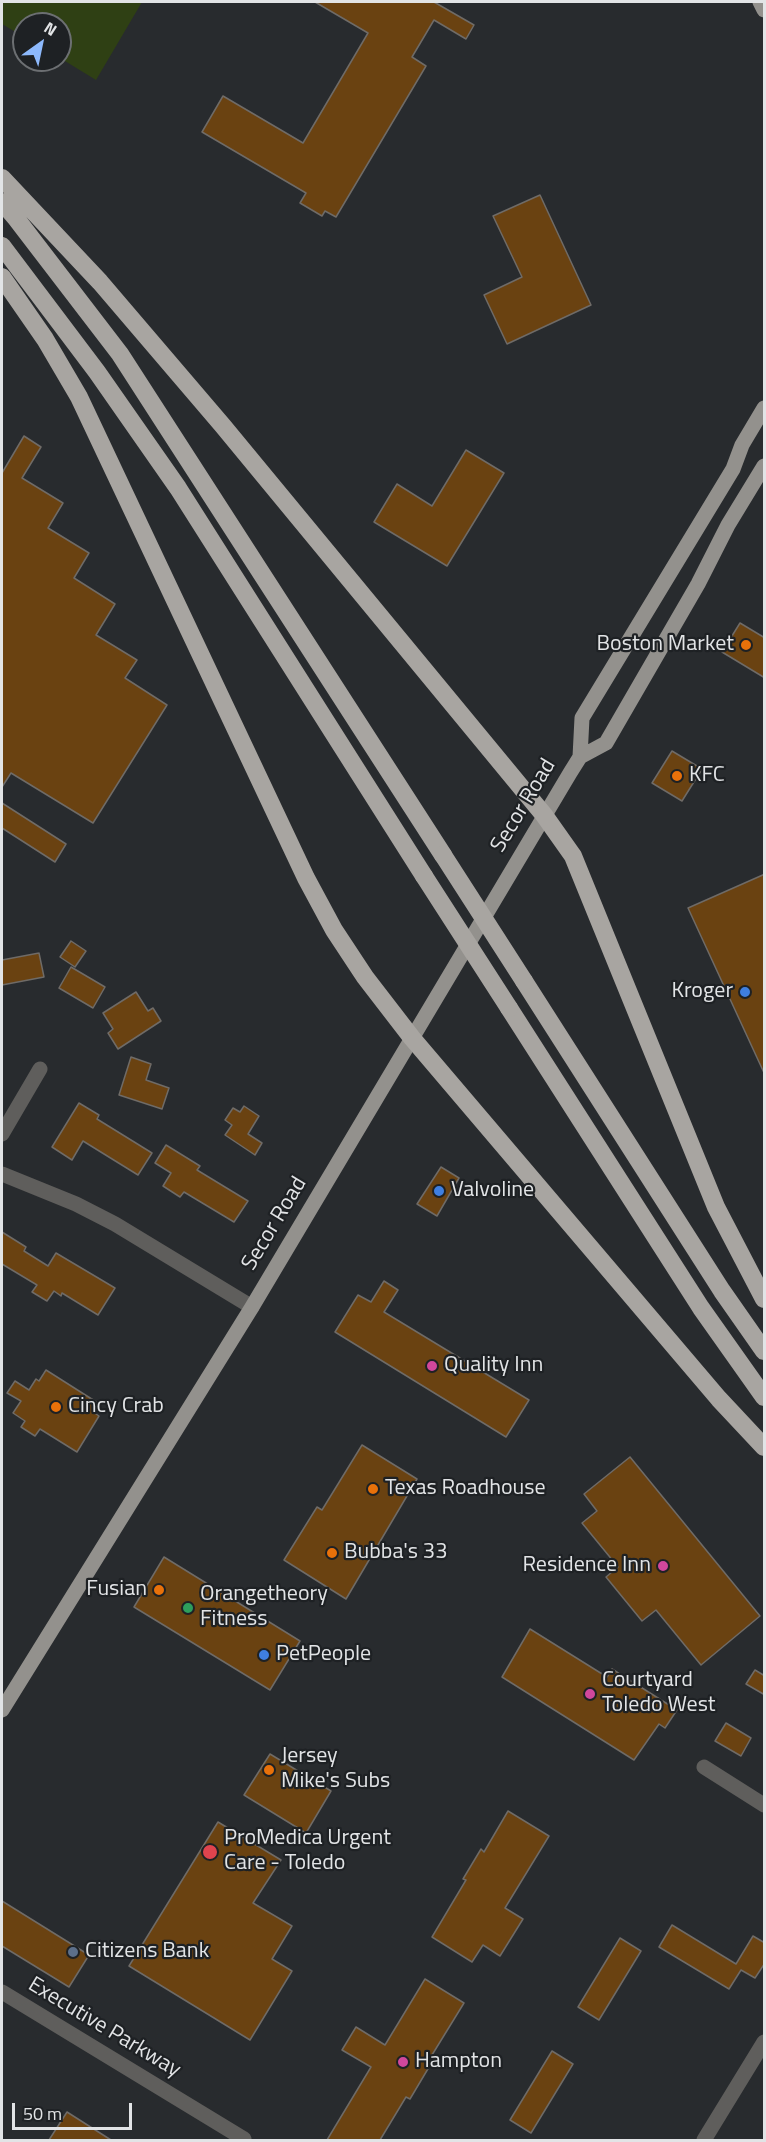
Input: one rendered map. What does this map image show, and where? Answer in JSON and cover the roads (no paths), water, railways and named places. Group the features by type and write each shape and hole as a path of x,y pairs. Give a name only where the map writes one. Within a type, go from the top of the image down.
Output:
{"highway":[{"path":"2,178 100,282 184,381 544,815 573,856 716,1206 765,1299"},
{"path":"2,202 120,354 722,1291 765,1351"},
{"path":"2,246 97,372 178,488 701,1308 765,1397"},
{"path":"2,277 45,339 78,398 306,878 334,930 365,977 412,1038 718,1399 765,1447"}],"main road":[{"path":"760,2 765,10"},
{"name":"Secor Road","path":"2,1710 252,1307 580,757 582,718 733,469 742,445 765,408"},
{"name":"Secor Road","path":"580,757 606,743 698,584 729,525 765,466"}],"street":[{"path":"2,1134 40,1069"},
{"path":"2,1174 76,1204 115,1224 252,1307"},
{"path":"704,1767 765,1805"},
{"name":"Executive Parkway","path":"2,1992 244,2139"},
{"path":"704,2140 765,2042"}],"place":[{"name":"Boston Market","path":"746,645"},
{"name":"KFC","path":"677,776"},
{"name":"Kroger","path":"745,992"},
{"name":"Valvoline","path":"439,1191"},
{"name":"Quality Inn","path":"432,1366"},
{"name":"Cincy Crab","path":"56,1407"},
{"name":"Texas Roadhouse","path":"373,1489"},
{"name":"Bubba's 33","path":"332,1553"},
{"name":"Residence Inn","path":"663,1566"},
{"name":"Fusian","path":"159,1590"},
{"name":"Orangetheory Fitness","path":"188,1608"},
{"name":"PetPeople","path":"264,1655"},
{"name":"Courtyard Toledo West","path":"590,1694"},
{"name":"Jersey Mike's Subs","path":"269,1770"},
{"name":"ProMedica Urgent Care - Toledo","path":"210,1852"},
{"name":"Citizens Bank","path":"73,1952"},
{"name":"Hampton","path":"403,2062"}]}
